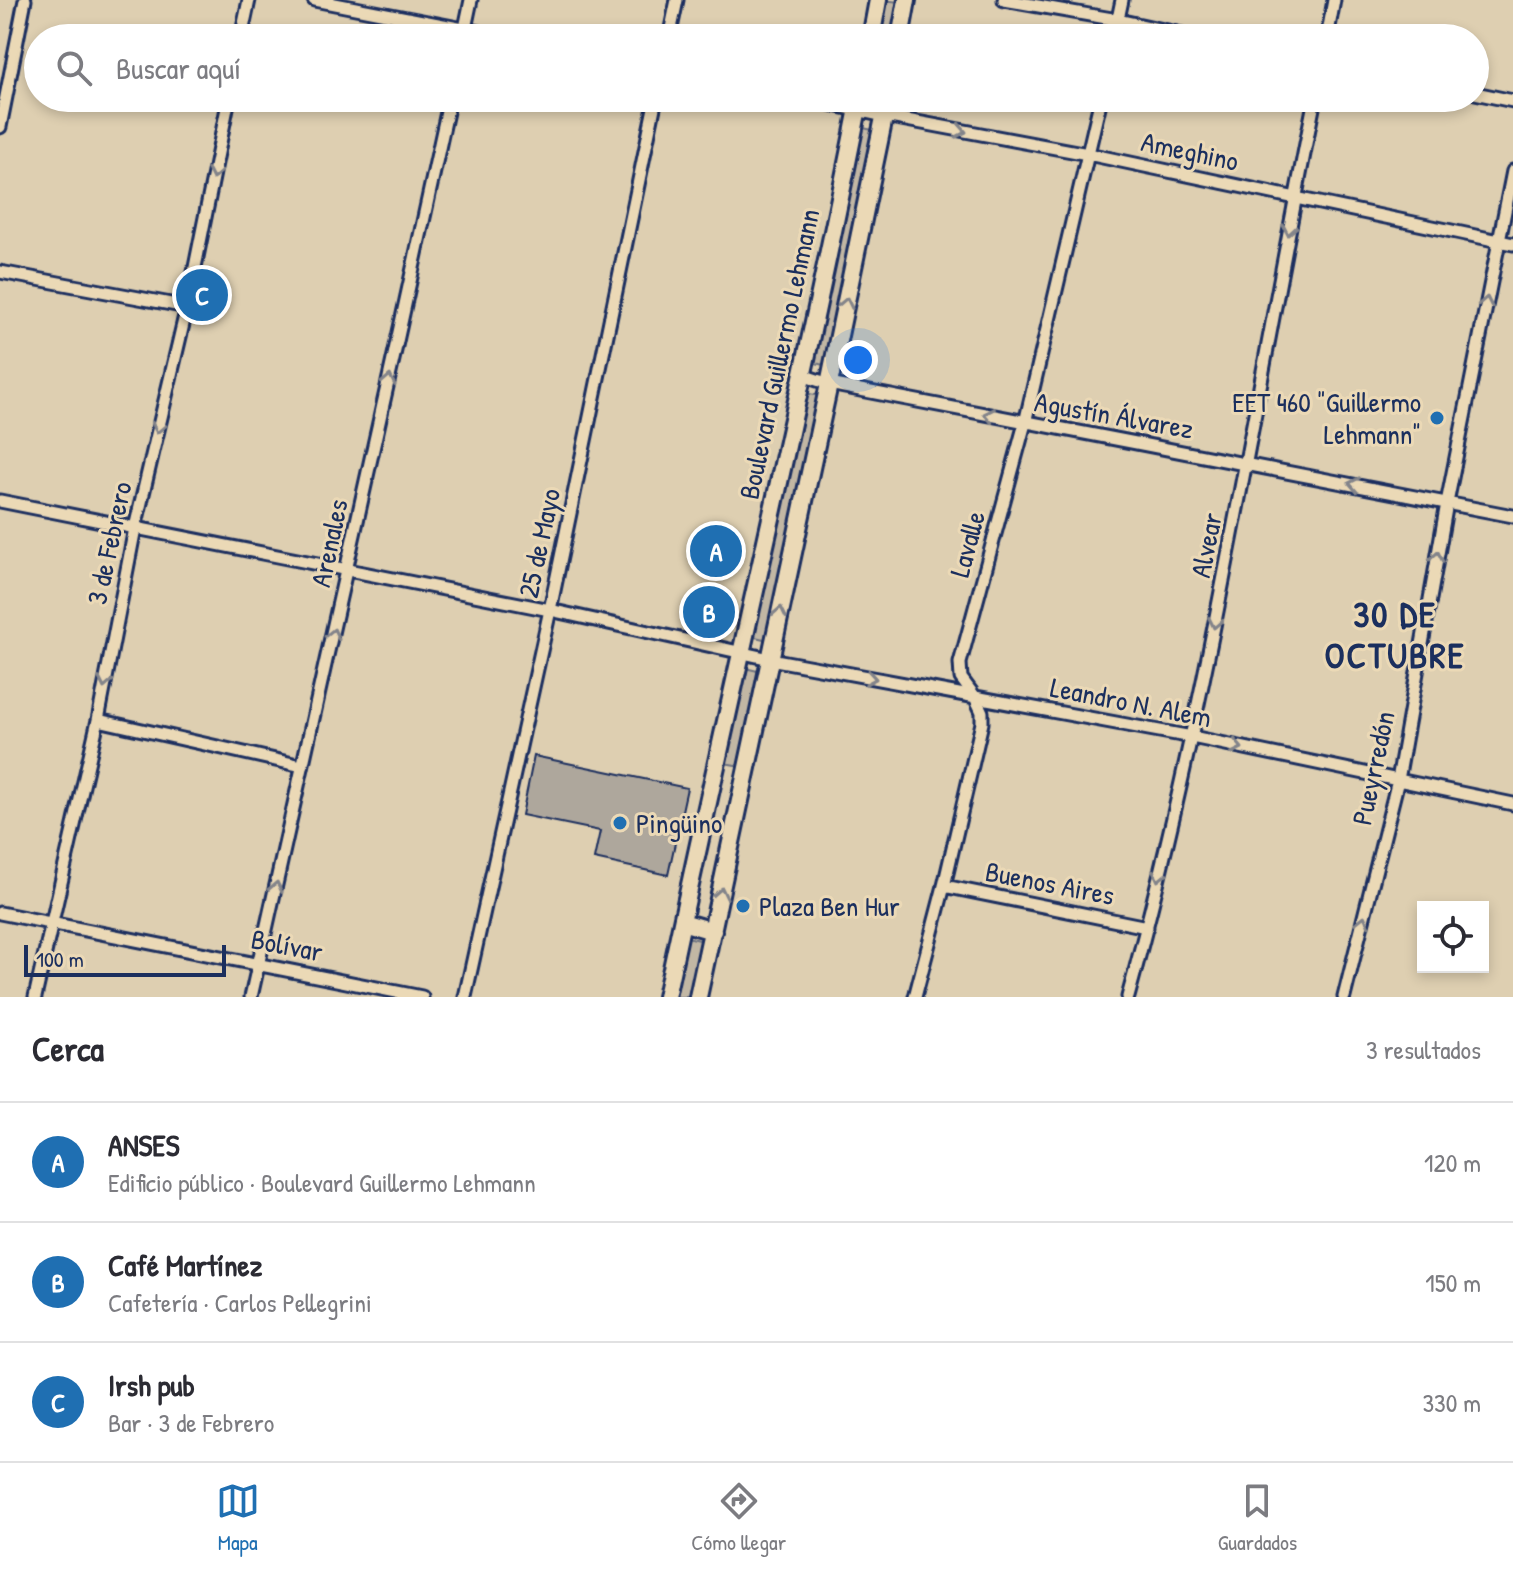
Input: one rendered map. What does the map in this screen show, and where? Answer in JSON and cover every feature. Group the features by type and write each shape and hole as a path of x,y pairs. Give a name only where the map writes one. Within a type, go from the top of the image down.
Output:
{"main road":[{"path":"874,24 878,0"},
{"path":"903,24 907,0"},
{"name":"Boulevard Guillermo Lehmann","path":"666,997 856,112"},
{"name":"Boulevard Guillermo Lehmann","path":"698,997 886,112"},
{"path":"716,772 745,779"},
{"path":"682,922 713,931"}],"street":[{"path":"0,127 25,0"},
{"path":"244,24 249,0"},
{"path":"314,0 420,24"},
{"path":"466,24 471,0"},
{"path":"672,24 677,0"},
{"path":"1004,0 1136,24"},
{"path":"1117,24 1122,0"},
{"path":"1330,24 1334,0"},
{"path":"1489,96 1513,101"},
{"name":"3 de Febrero","path":"35,997 98,720 135,528 187,307 226,112"},
{"name":"Arenales","path":"251,997 447,112"},
{"name":"25 de Mayo","path":"465,997 550,610 653,112"},
{"name":"Ameghino","path":"876,112 1513,244"},
{"name":"Lavalle","path":"915,997 982,723 982,712 975,697 961,678 960,663 1025,423 1098,112"},
{"name":"Alvear","path":"1128,997 1192,737 1247,464 1312,112"},
{"name":"Pueyrredón","path":"1344,997 1398,780 1447,503 1513,171"},
{"path":"0,272 187,307"},
{"name":"Agustín Álvarez","path":"802,375 829,384 1025,423 1513,516"},
{"name":"Leandro N. Alem","path":"0,501 550,610 740,653 1192,737 1513,804"},
{"path":"98,720 302,766"},
{"name":"Buenos Aires","path":"944,886 1147,927"},
{"name":"Bolívar","path":"0,913 422,997"}],"shaded area":[{"path":"883,0 900,2 896,24 879,24"},
{"path":"859,127 877,131 828,366 811,362"},
{"path":"804,393 821,396 768,640 751,636"},
{"path":"745,668 762,672 741,766 724,763"},
{"path":"687,937 704,941 693,997 675,997"}],"building":[{"name":"Pingüino","path":"534,756 687,788 668,875 594,859 600,831 522,815"}],"place":[{"name":"Irsh pub","path":"202,295"},
{"name":"EET 460 \"Guillermo Lehmann\"","path":"1437,418"},
{"name":"ANSES","path":"716,551"},
{"name":"Café Martínez","path":"709,612"},
{"name":"Pingüino","path":"620,823"},
{"name":"Plaza Ben Hur","path":"743,906"}],"district":[{"name":"30 DE OCTUBRE","path":"1395,634"}]}
